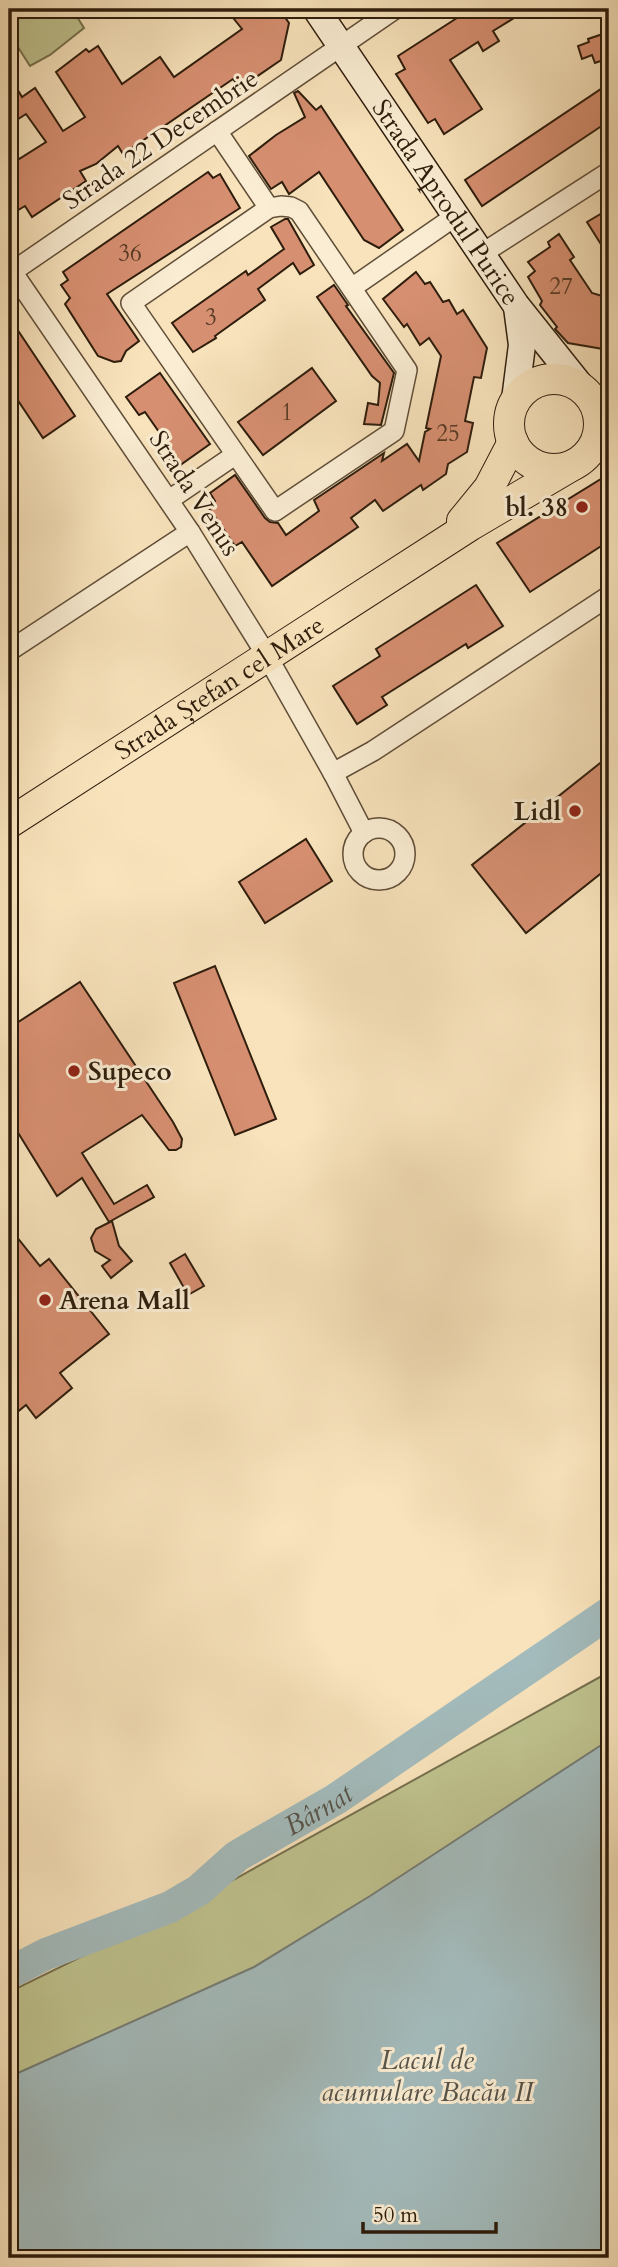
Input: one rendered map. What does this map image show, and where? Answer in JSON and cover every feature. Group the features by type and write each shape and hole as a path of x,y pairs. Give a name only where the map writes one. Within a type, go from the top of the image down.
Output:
{"main road":[{"path":"431,550 589,456 599,432 596,399 570,381 555,378 539,381 526,388 515,400 510,414 509,428 513,442 521,454 532,463 559,469 589,456"},
{"path":"431,550 471,512 513,442"},
{"name":"Strada Ștefan cel Mare","path":"9,823 431,550"}],"street":[{"name":"Strada Aprodul Purice","path":"316,9 516,305 596,399"},
{"name":"Strada 22 Decembrie","path":"10,271 395,9"},
{"path":"217,131 269,208"},
{"path":"483,253 609,172"},
{"path":"281,205 299,211 407,370 394,430 275,511 131,303 269,208 281,205"},
{"path":"353,287 457,215"},
{"name":"Strada Venus","path":"10,271 190,531 267,656 364,833"},
{"path":"515,400 522,345 516,305"},
{"path":"169,500 235,455"},
{"path":"9,651 190,531"},
{"path":"328,765 373,751 609,596"}],"green space":[{"path":"9,9 78,9 74,12 84,28 50,55 30,66 16,44 9,42"},
{"name":"Lacul de acumulare Bacău II","path":"609,1672 609,2258 9,2258 9,1992 197,1900"}],"water":[{"name":"Lacul de acumulare Bacău II","path":"609,1740 609,2258 9,2258 9,2077 254,1967 370,1896"}],"building":[{"path":"226,9 279,9 289,23 281,60 240,88 233,79 123,154 118,146 96,164 80,171 86,181 32,217 25,206 15,212 9,203 9,143 19,159 46,142 26,114 9,125 9,99 19,92 22,97 35,88 63,131 85,117 56,72 86,49 89,52 98,46 122,84 160,57 174,77 242,29"},
{"path":"471,9 507,9 514,18 493,31 499,41 483,51 478,42 450,60 482,109 444,134 435,119 428,123 396,74 405,69 398,56"},
{"path":"609,32 609,58 595,63 592,55 582,59 578,46 589,42 588,39"},
{"path":"601,89 609,101 609,121 482,206 465,180"},
{"path":"298,91 316,110 321,106 403,230 379,248 364,240 319,172 289,194 282,182 271,189 249,156 305,117 294,93"},
{"path":"208,172 213,178 220,174 240,208 107,294 139,341 126,351 121,361 114,362 98,356 65,304 70,298 61,285 68,280 63,272"},
{"path":"609,209 609,257 587,222"},
{"path":"288,219 314,265 300,274 293,263 258,289 265,300 215,336 216,338 193,352 172,323 246,271 248,275 284,249 271,227"},
{"path":"559,234 574,257 570,260 592,293 609,298 609,350 568,343 555,329 557,327 540,305 542,301 528,277 535,271 528,262 550,247 548,242"},
{"path":"416,272 425,284 430,282 443,302 449,300 457,314 463,310 487,348 481,378 474,377 465,421 473,423 467,452 448,464 446,474 423,490 421,485 383,511 375,500 351,518 358,527 272,586 242,542 235,546 208,507 215,501 210,493 235,475 265,518 278,523 286,535 319,511 314,500 384,453 382,461 407,444 419,461 425,432 430,429 426,428 441,356 429,338 420,345 407,324 404,327 383,299"},
{"path":"334,285 394,373 381,425 364,424 368,403 378,405 380,383 372,376 317,297"},
{"path":"9,317 75,416 43,438 9,387"},
{"path":"312,368 336,401 263,455 238,422"},
{"path":"160,373 210,444 176,468 167,456 173,452 145,412 139,415 126,397"},
{"name":"bl. 38","path":"609,474 609,541 530,592 497,543"},
{"path":"476,585 503,626 468,648 466,644 382,697 387,705 357,724 333,686 380,656 376,649"},
{"name":"Lidl","path":"609,756 609,867 526,933 472,865"},
{"path":"306,839 332,881 265,923 239,882"},
{"path":"215,966 276,1119 235,1135 174,983"},
{"name":"Supeco","path":"80,982 182,1139 181,1147 169,1150 142,1115 82,1153 114,1204 147,1185 154,1197 109,1222 82,1178 57,1196 9,1118 9,1028"},
{"path":"112,1221 119,1246 132,1261 111,1278 102,1266 110,1260 95,1251 91,1238 96,1229"},
{"name":"Arena Mall","path":"9,1227 40,1266 49,1259 109,1334 60,1373 72,1388 36,1418 26,1405 9,1419"},
{"path":"185,1254 204,1286 188,1295 170,1263"}],"waterway":[{"name":"Bârnat","path":"9,1973 46,1954 170,1907 199,1890 237,1856 336,1799 609,1613"}],"place":[{"name":"bl. 38","path":"582,507"},
{"name":"Lidl","path":"575,811"},
{"name":"Supeco","path":"74,1071"},
{"name":"Arena Mall","path":"45,1300"}]}
